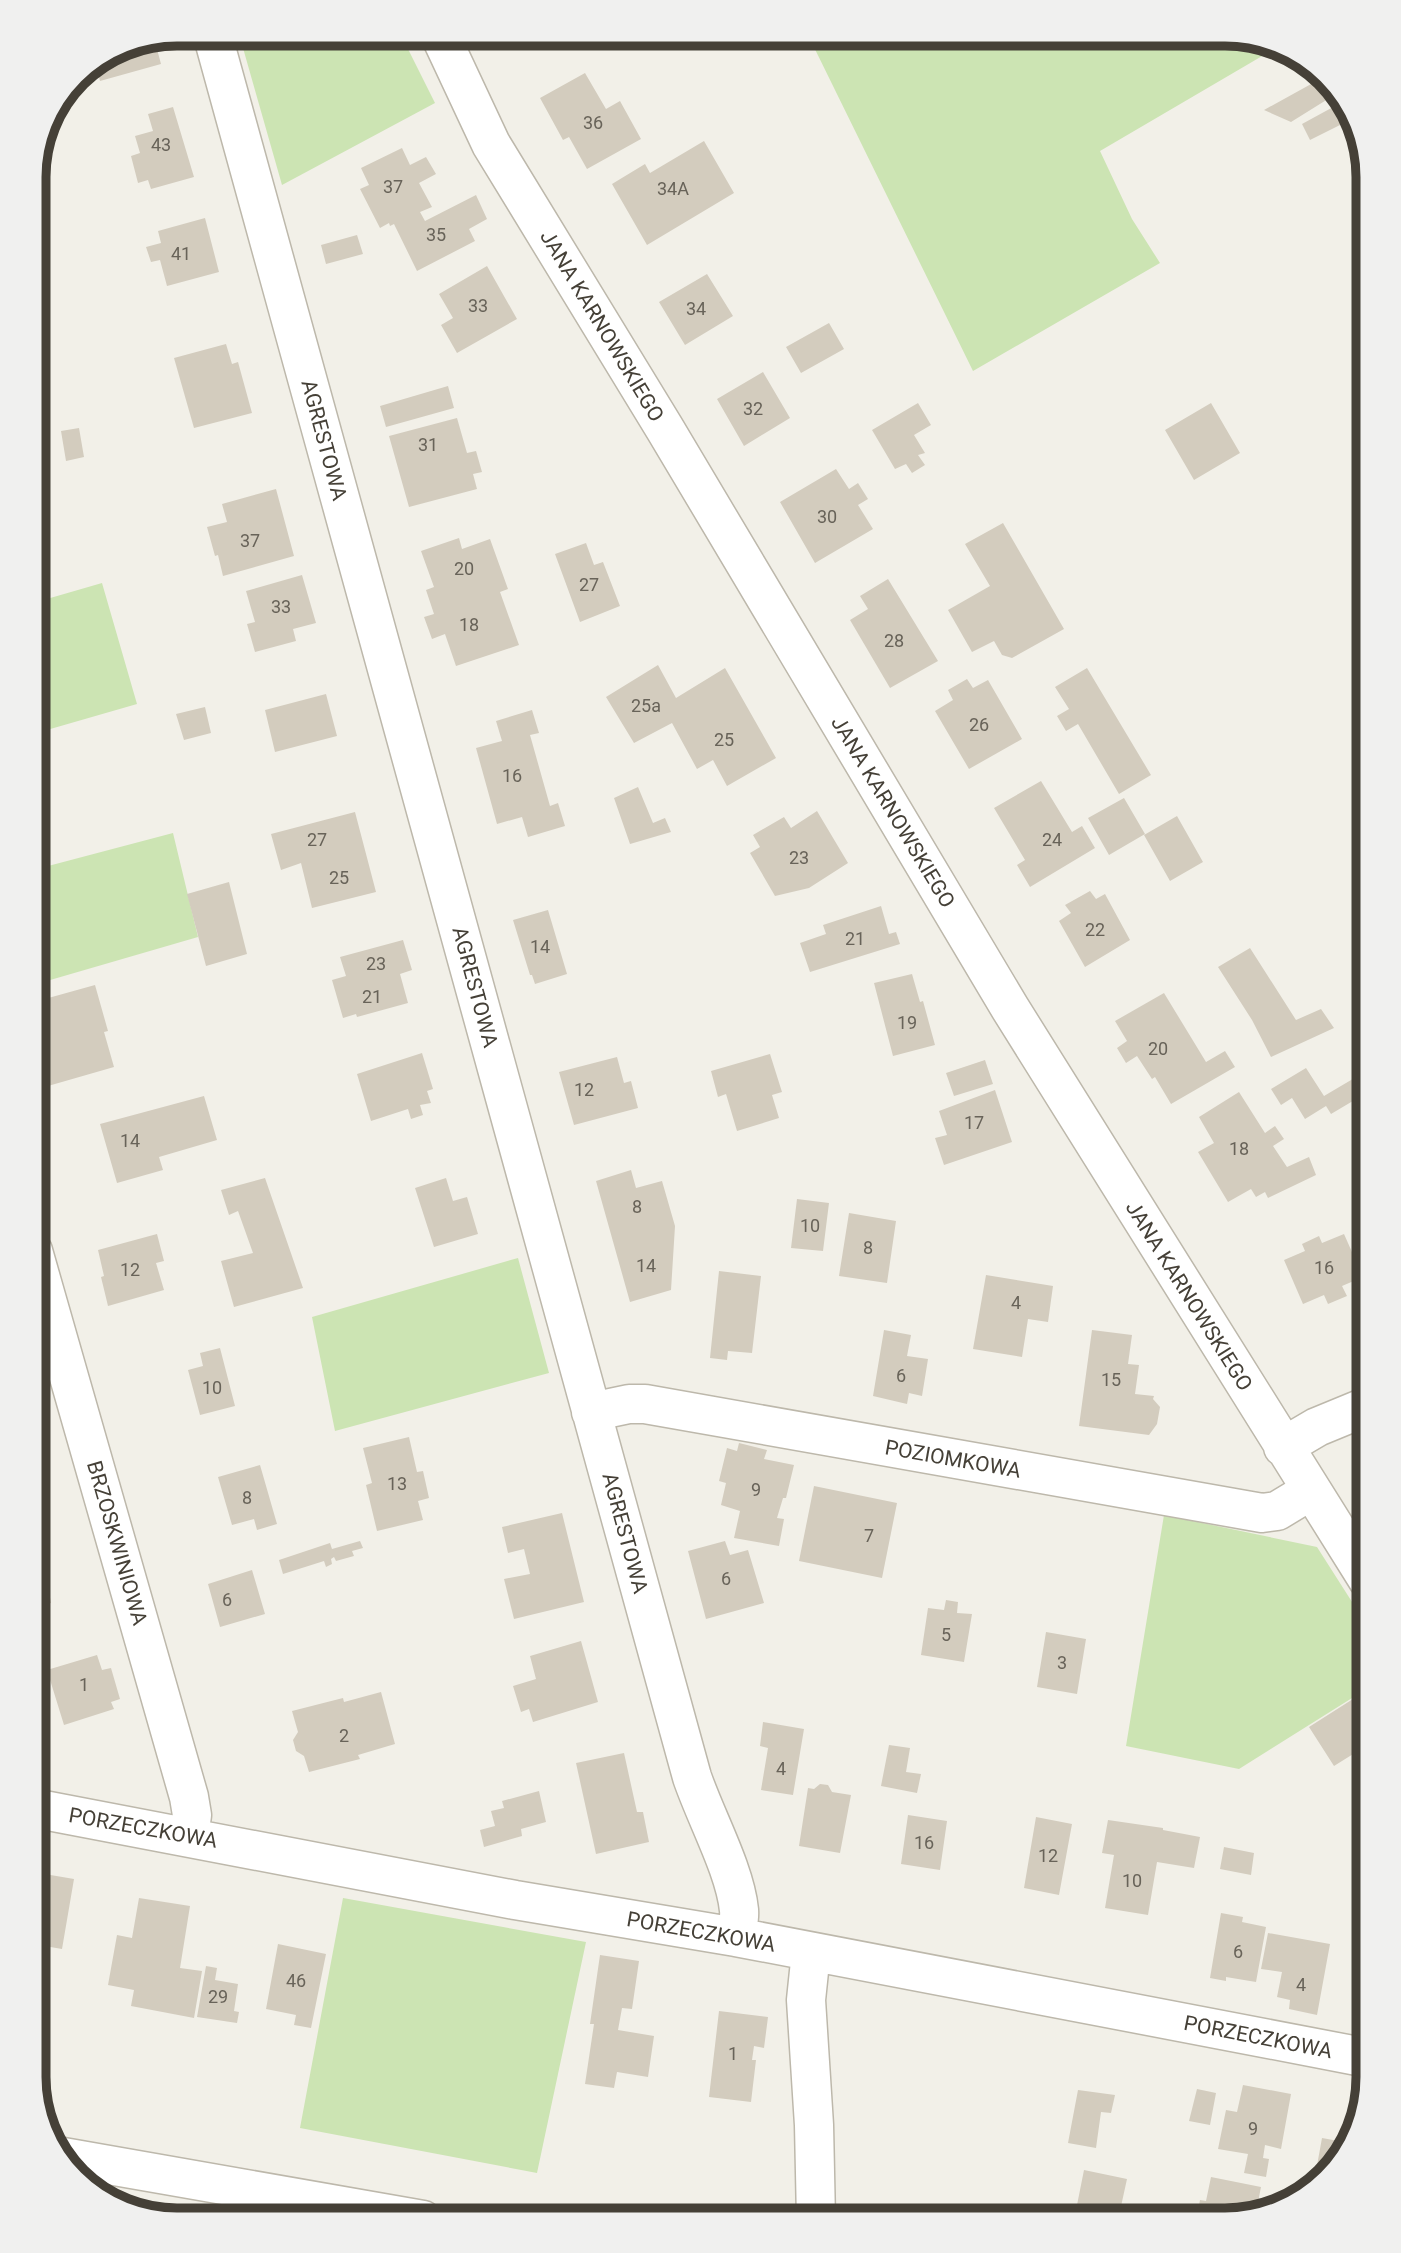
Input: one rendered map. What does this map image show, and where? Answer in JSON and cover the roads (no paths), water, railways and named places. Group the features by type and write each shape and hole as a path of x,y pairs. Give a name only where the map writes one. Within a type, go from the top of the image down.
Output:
{"street":[{"name":"AGRESTOWA","path":"216,46 692,1777 735,1886 740,1913 736,1937"},
{"name":"JANA KARNOWSKIEGO","path":"445,46 491,144 665,429 1010,1008 1356,1562"},
{"name":"BRZOSKWINIOWA","path":"46,1296 190,1797 190,1836"},
{"name":"POZIOMKOWA","path":"591,1412 629,1404 645,1404 1262,1513 1276,1511 1310,1491"},
{"path":"1283,1447 1317,1427 1356,1411"},
{"name":"PORZECZKOWA","path":"46,1810 514,1900 736,1937 1356,2056"},
{"path":"811,1952 806,2000 814,2125 816,2208"},
{"path":"75,2159 350,2207"}]}
